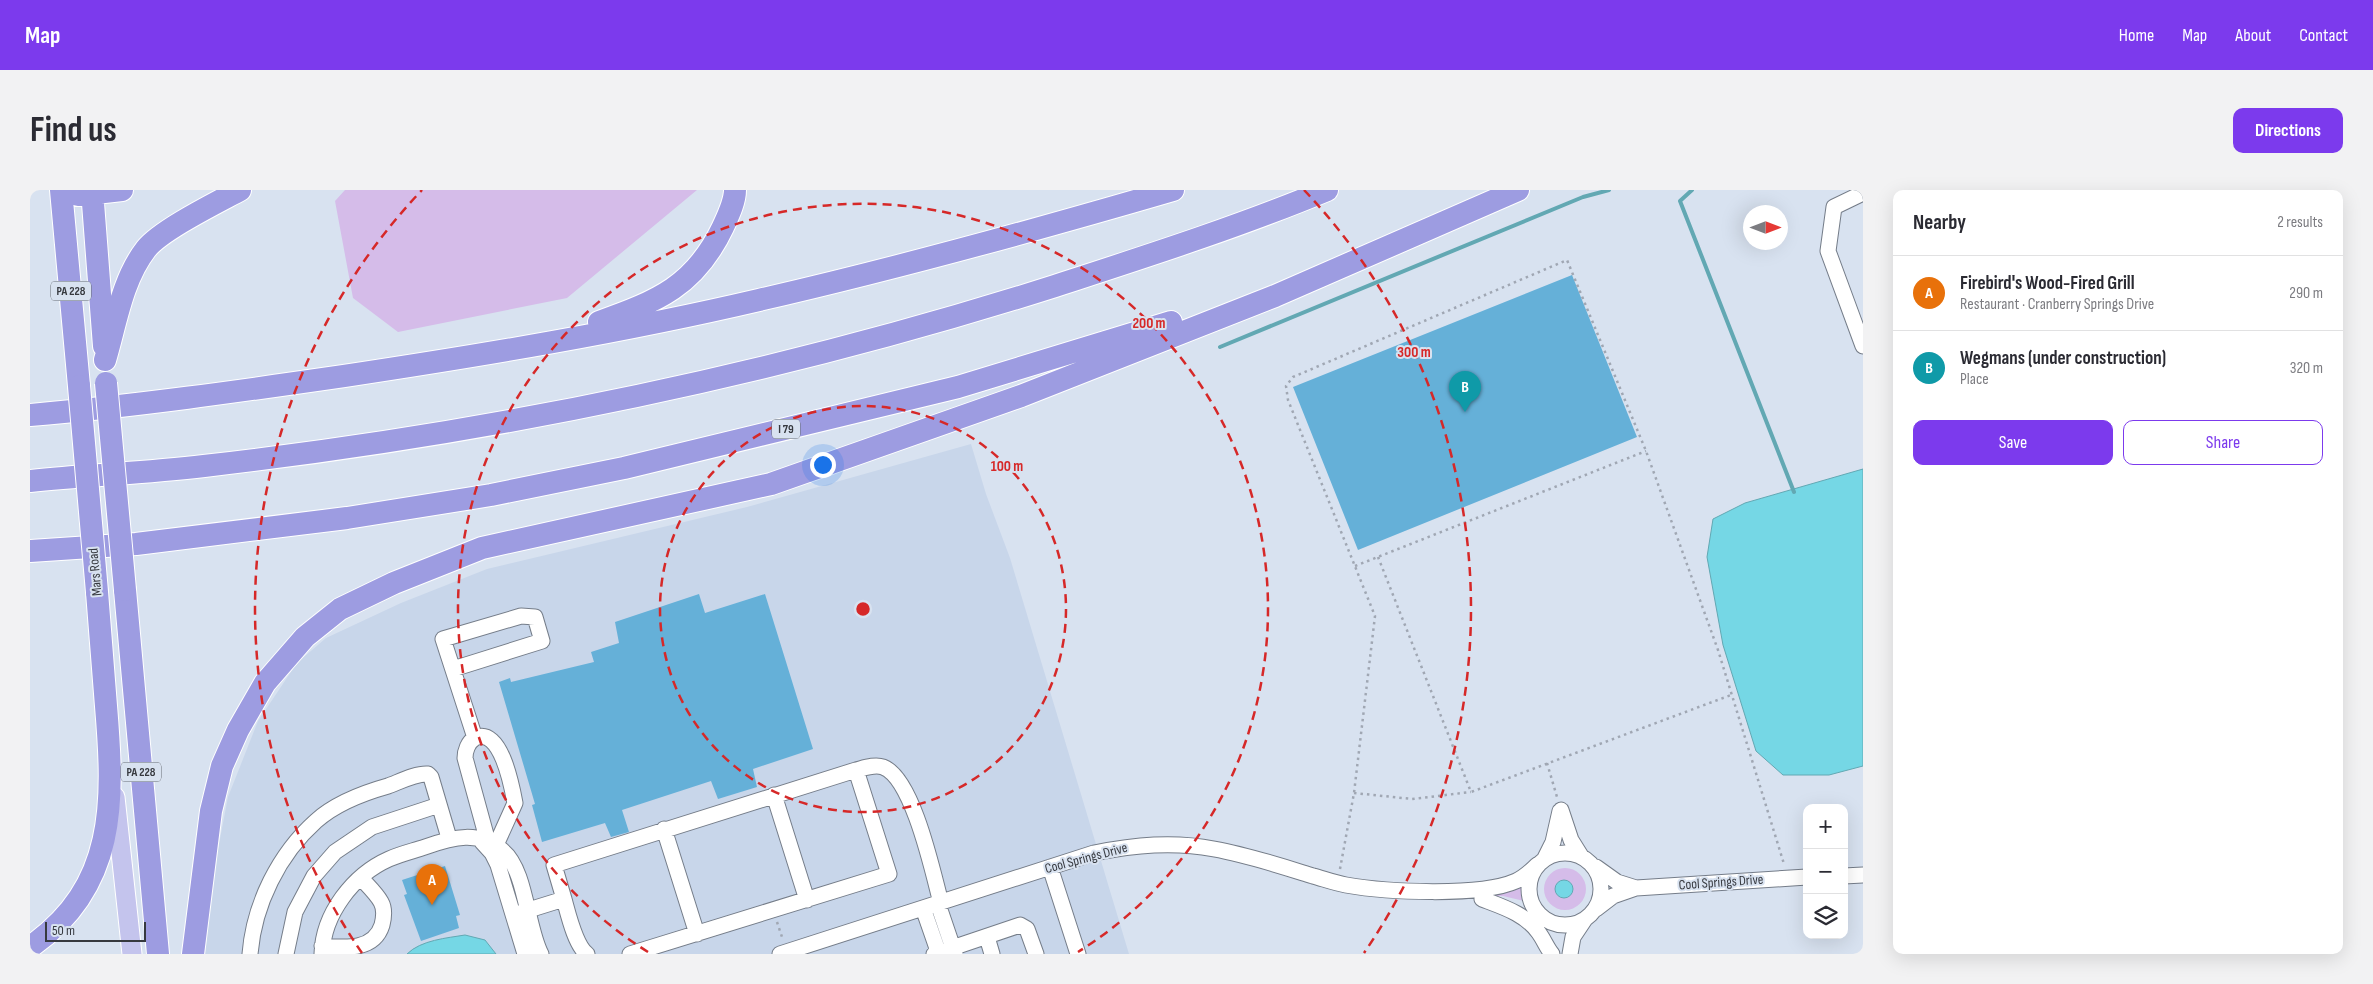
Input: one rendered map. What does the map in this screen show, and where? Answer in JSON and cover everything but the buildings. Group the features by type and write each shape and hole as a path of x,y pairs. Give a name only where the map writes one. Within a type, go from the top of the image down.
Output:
{"highway":[{"path":"62,193 122,190"},
{"path":"105,360 130,274 147,248 171,230 240,190"},
{"path":"443,361 588,326 644,306 688,279 712,251 728,216 735,190"},
{"path":"30,414 234,392 443,361 634,326 758,300 1051,226 1173,190"},
{"path":"30,481 201,467 374,444 527,419 674,390 816,356 974,312 1200,240 1327,190"},
{"path":"193,954 211,811 222,766 238,730 265,683 306,637 340,609 394,583 482,548 771,484 1021,396 1275,296 1516,190"},
{"name":"I 79","path":"30,551 211,536 347,518 529,487 624,468 958,387 1167,324 1516,190"},
{"name":"Mars Road","path":"92,192 106,383 158,954"},
{"name":"Mars Road","path":"62,193 112,766"},
{"path":"30,565 90,560 211,536"},
{"path":"30,947 68,915 94,874 105,837 112,766"}],"main road":[{"name":"Mars Road","path":"112,766 132,954"}],"street":[{"path":"1863,193 1834,207 1828,251 1863,346"},
{"path":"453,669 542,641 535,618 521,616 443,638 475,738"},
{"path":"475,738 492,739 498,748 514,799 513,812 487,842 465,758 468,745 475,738"},
{"path":"587,954 583,951 576,935 554,865 856,770 883,767 897,776 903,785 918,824 940,903 944,952"},
{"path":"630,954 889,874 856,770"},
{"path":"250,954 252,933 263,896 289,850 317,820 359,795 425,774 431,777 450,838"},
{"path":"774,795 807,900"},
{"path":"286,954 295,912 314,876 335,852 372,827 439,804"},
{"path":"1561,810 1572,840 1586,860 1596,870 1601,886 1601,894 1590,915 1574,938 1570,954"},
{"path":"1561,810 1553,842 1530,876 1528,888 1530,900 1535,911 1548,922 1563,926 1574,924 1590,915"},
{"path":"664,829 698,934"},
{"path":"361,878 381,902 384,917 380,932 371,942 350,948 322,950 328,922 340,900 361,878 388,859 450,838 487,842 506,853 514,867 525,954"},
{"name":"Cool Springs Drive","path":"780,954 1050,867 1118,848 1170,843 1215,849 1338,883 1403,890 1460,891 1514,882 1527,875 1541,861"},
{"path":"1541,861 1563,852 1586,860"},
{"name":"Cool Springs Drive","path":"1586,860 1607,877 1636,888"},
{"path":"1050,867 1078,954"},
{"path":"1848,876 1863,875"},
{"name":"Cool Springs Drive","path":"1590,915 1613,896 1636,888 1803,877"},
{"name":"Cool Springs Drive","path":"1460,891 1482,899 1515,901 1535,911"},
{"path":"520,913 564,899"},
{"path":"1482,899 1522,916 1538,932 1552,954"},
{"path":"923,908 944,952"},
{"path":"520,913 541,954"},
{"path":"944,952 1020,926 1027,928 1036,954"},
{"path":"987,937 992,954"}],"path":[{"path":"1338,883 1354,793 1375,616 1288,400 1286,386 1293,377 1567,260 1646,451 1718,650 1784,865"},
{"path":"1354,566 1646,451"},
{"path":"1378,557 1471,792"},
{"path":"1354,793 1412,799 1471,792 1732,695"},
{"path":"1547,763 1561,810"},
{"path":"776,919 782,937"}],"shaded area":[{"path":"345,190 697,190 567,298 398,332 353,298 335,201"},
{"path":"971,444 986,494 1010,558 1129,954 205,954 211,886 228,797 258,721 297,663 326,638 401,603 487,569 747,507"},
{"path":"1565,868 1580,874 1586,889 1580,904 1565,910 1550,904 1544,889 1550,874"},
{"path":"1522,885 1524,901 1503,896 1483,896"}],"water":[{"path":"1863,469 1863,766 1829,775 1783,775 1756,751 1723,645 1707,557 1713,519 1745,503"},
{"path":"1560,880 1568,880 1573,885 1571,896 1560,898 1555,893 1555,885"},
{"path":"465,935 485,940 496,954 407,954 427,943"}],"waterway":[{"path":"1220,347 1583,197 1609,190"},
{"path":"1692,190 1680,201 1794,492"}],"place":[{"name":"Wegmans (under construction)","path":"1465,412"},
{"name":"Firebird's Wood-Fired Grill","path":"432,905"}]}
